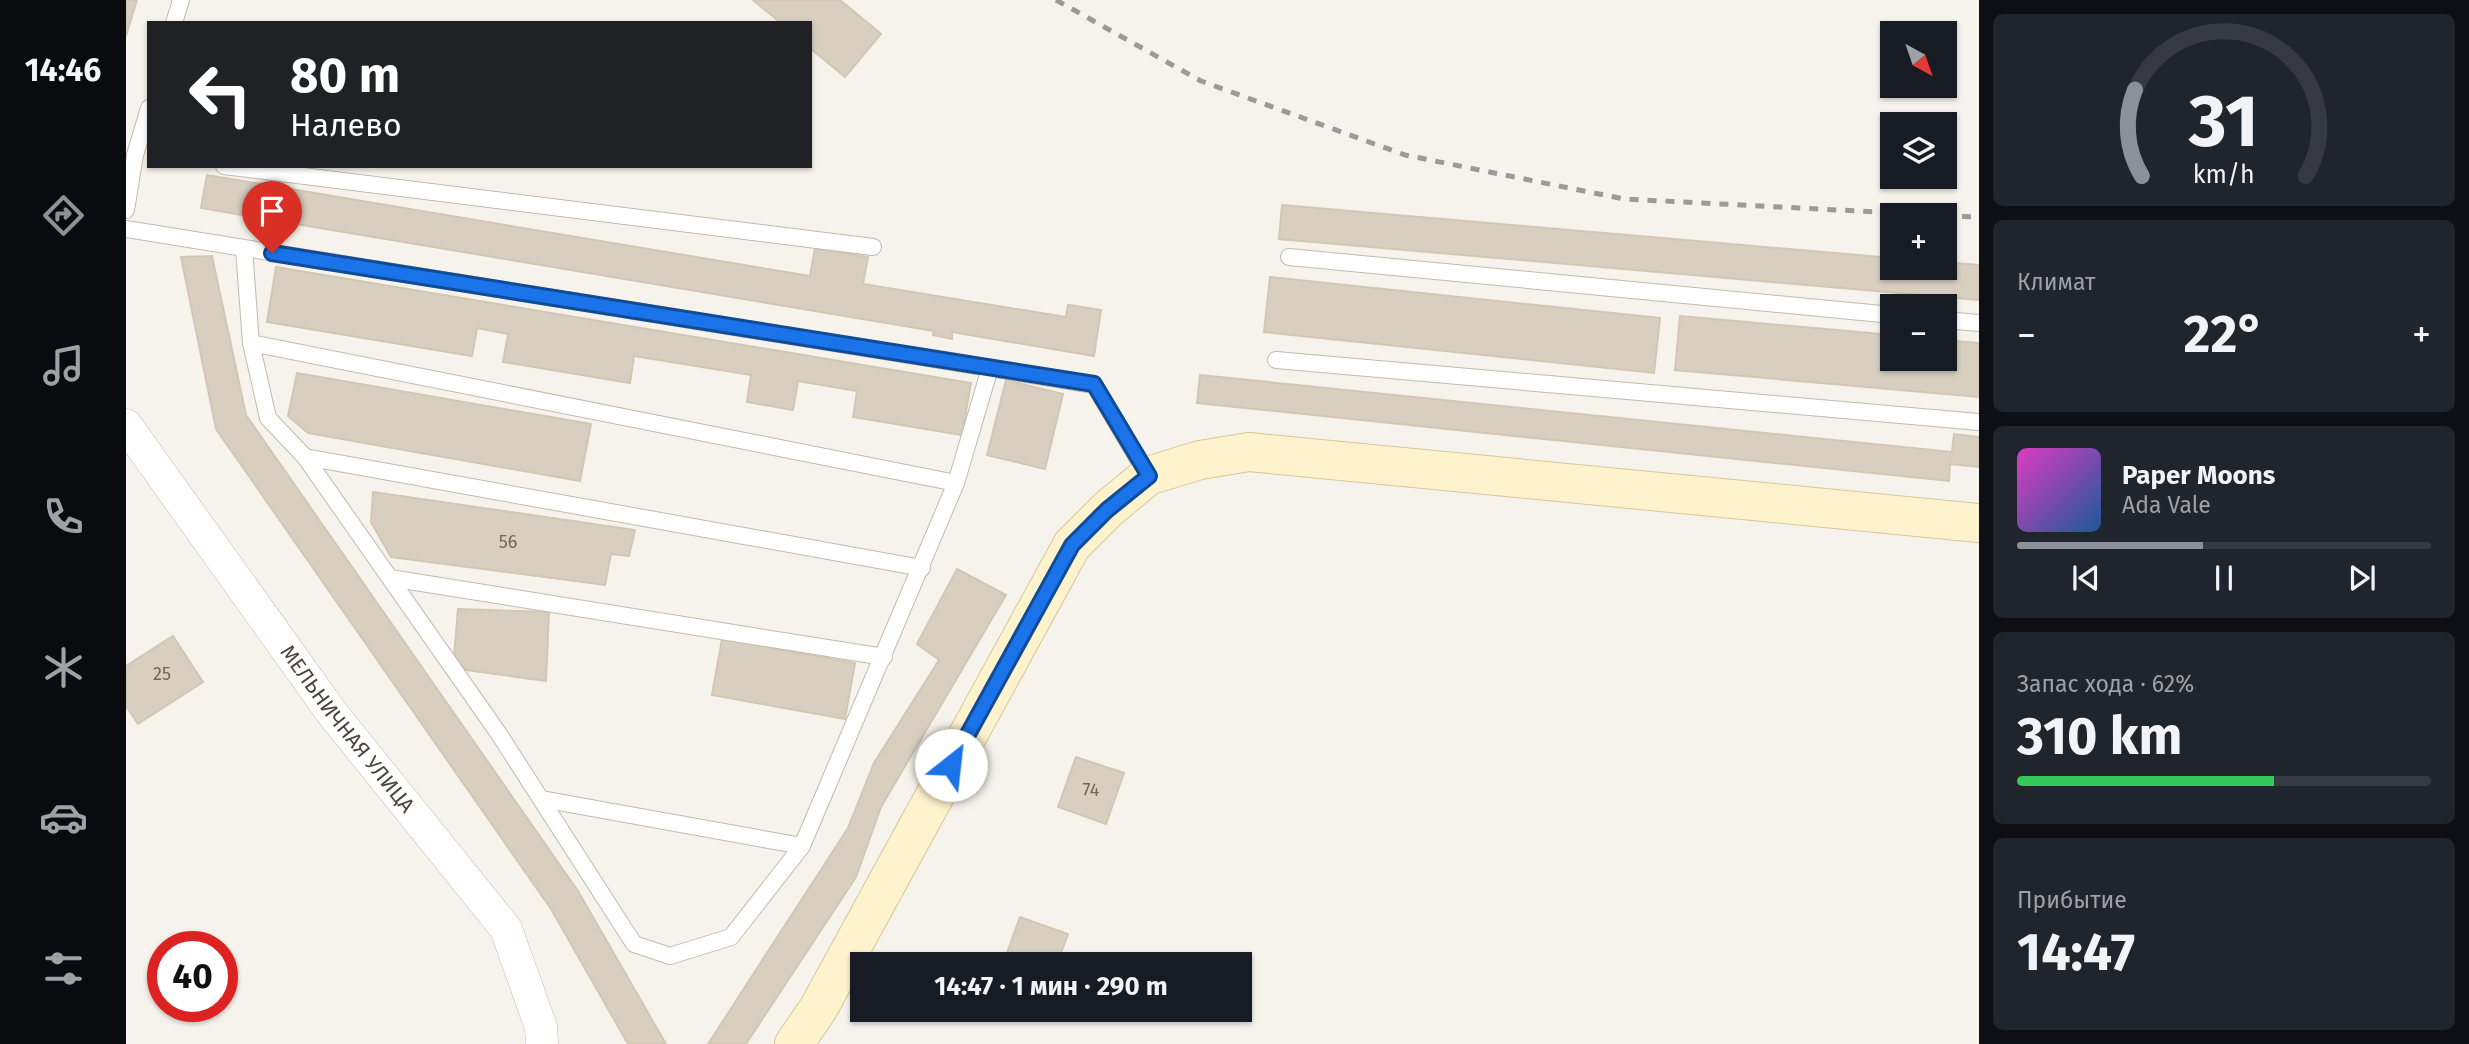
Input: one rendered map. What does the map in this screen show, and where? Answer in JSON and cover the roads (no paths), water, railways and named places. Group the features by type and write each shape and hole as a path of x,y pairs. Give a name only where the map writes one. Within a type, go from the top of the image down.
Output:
{"street":[{"name":"МЕЛЬНИЧНАЯ УЛИЦА","path":"126,425 332,713 506,929 541,1027 542,1044"},
{"path":"794,1044 818,1009 1072,545 1107,510 1149,476 1200,460 1249,452 1979,523"}],"lane":[{"path":"175,21 181,0"},
{"path":"126,210 142,156 147,122"},
{"path":"240,168 873,247"},
{"path":"126,229 1094,384 1149,476"},
{"path":"244,249 251,343 268,418 305,457 499,733 634,944 670,956 731,937 802,846 956,483 990,368"},
{"path":"1289,257 1880,314"},
{"path":"1957,321 1979,323"},
{"path":"251,343 956,483"},
{"path":"1276,360 1979,422"},
{"path":"305,457 922,568"},
{"path":"390,578 884,657"},
{"path":"547,800 802,846"}],"railway":[{"path":"1056,0 1201,81 1405,155 1624,199 1880,212"},
{"path":"1957,216 1979,217"}]}
